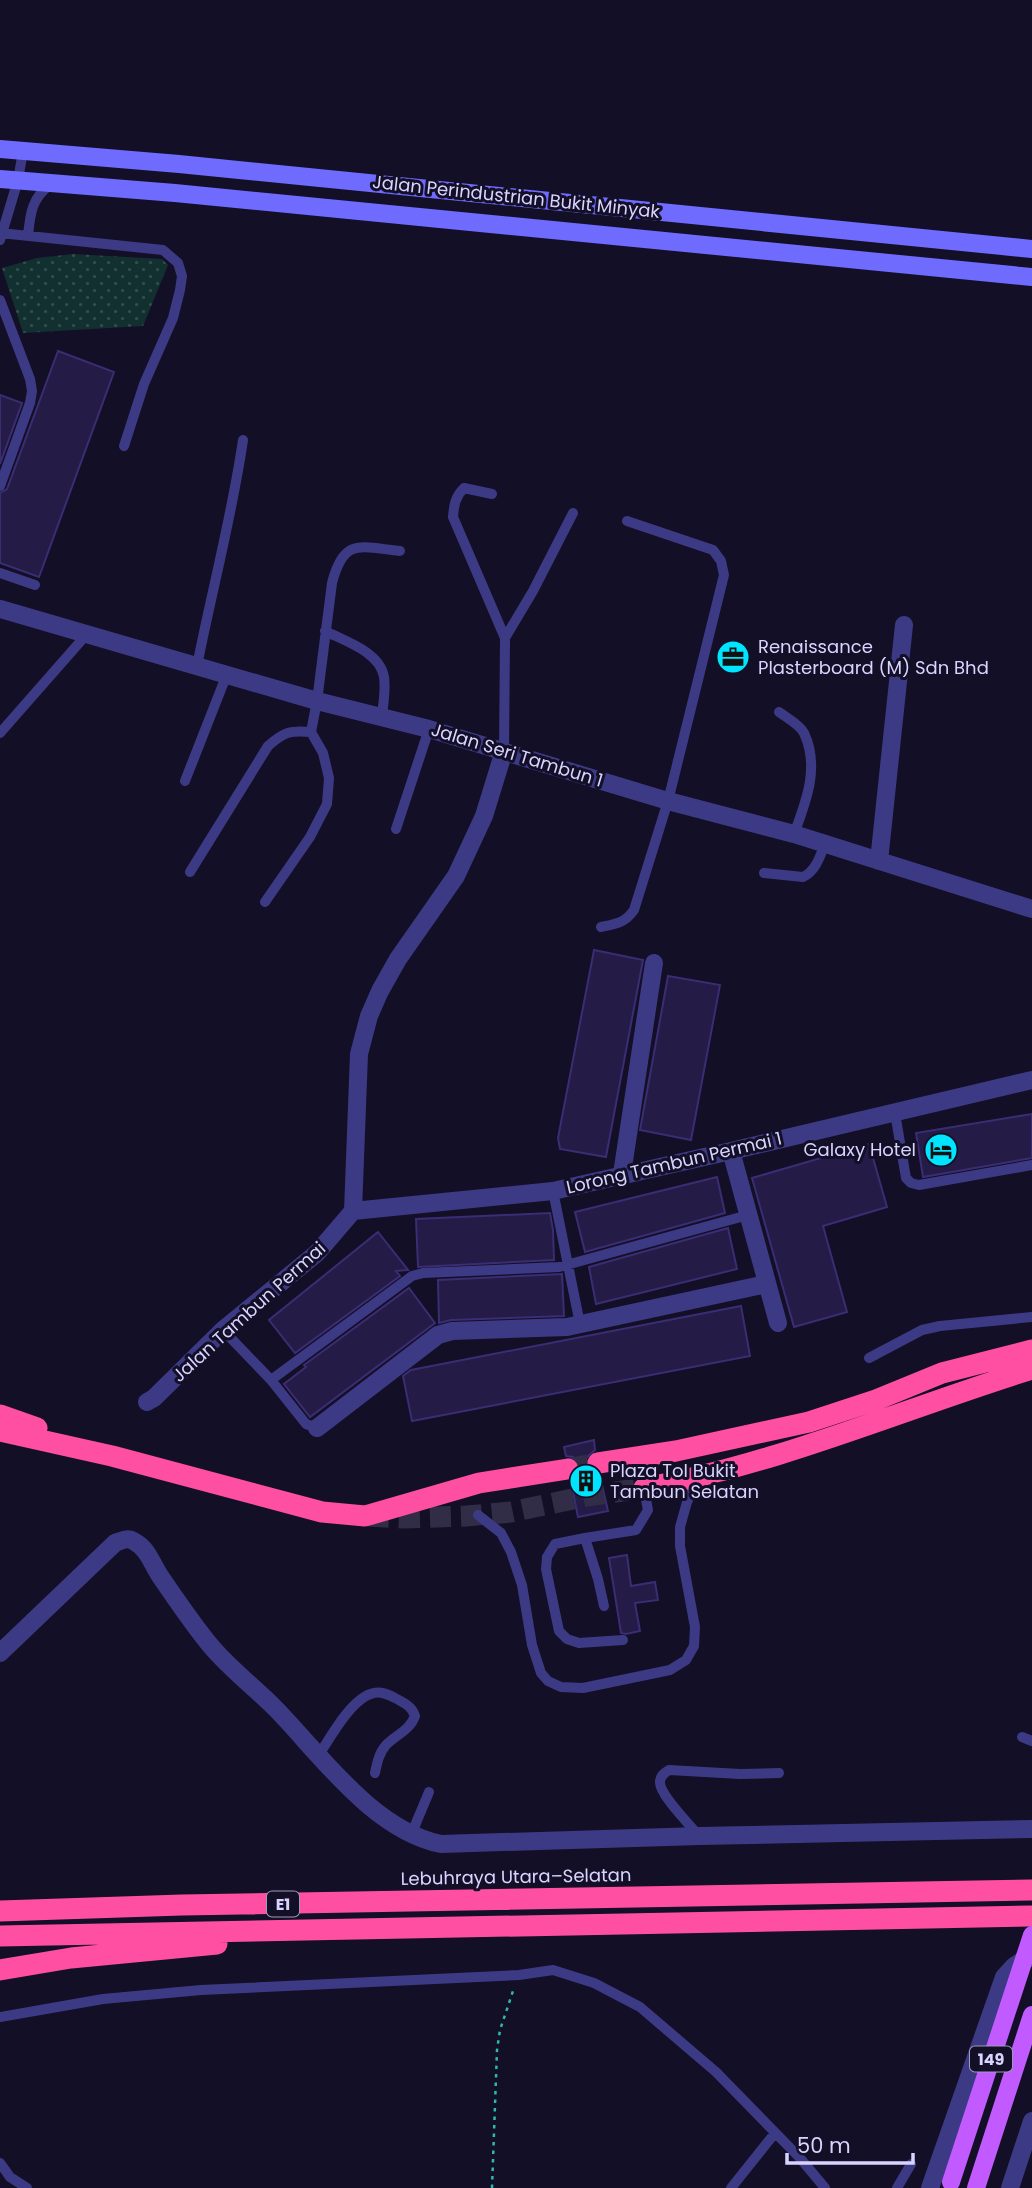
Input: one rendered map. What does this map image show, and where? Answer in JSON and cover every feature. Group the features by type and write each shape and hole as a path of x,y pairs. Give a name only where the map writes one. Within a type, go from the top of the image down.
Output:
{"highway":[{"path":"598,1463 737,1439 809,1422 876,1400 943,1373 1032,1350"},
{"path":"644,1488 698,1478 761,1461 1032,1369"},
{"path":"0,1415 112,1456"},
{"path":"0,1431 112,1456 300,1507 365,1516 479,1483 568,1469"},
{"name":"Lebuhraya Utara–Selatan","path":"0,1911 1032,1890"},
{"name":"E1","path":"0,1936 1032,1916"},
{"path":"0,1970 71,1958 183,1949 291,1931"}],"main road":[{"name":"Jalan Perindustrian Bukit Minyak","path":"0,149 206,166 1032,248"},
{"name":"Jalan Perindustrian Bukit Minyak","path":"9,179 1032,277"},
{"name":"149","path":"950,2185 1032,1936"},
{"name":"149","path":"976,2188 1032,2015"}],"street":[{"name":"Jalan Seri Tambun 1","path":"0,609 317,701 429,729 668,801 794,834 1032,909"},
{"path":"879,861 904,625"},
{"path":"353,1211 359,1054 369,1016 398,959 456,876 484,816 504,751"},
{"path":"622,1174 654,963"},
{"name":"Lorong Tambun Permai 1","path":"353,1211 553,1191 1032,1080"},
{"path":"731,1151 778,1323"},
{"name":"Jalan Tambun Permai","path":"147,1402 223,1330 317,1253 353,1211"},
{"path":"317,1428 438,1335 452,1331 580,1325 766,1284"},
{"path":"0,1653 116,1543 126,1539 146,1551 212,1647 369,1805 411,1835 441,1844 1032,1829"},
{"path":"930,2188 1003,1977 1014,1966 1028,1957 1032,1958"},
{"path":"1010,2188 1032,2121"}],"lane":[{"path":"23,151 9,179 1,235 163,250 178,263 182,276 173,318 144,384 124,446"},
{"path":"28,236 33,203 41,191 54,182"},
{"path":"0,300 32,391 0,486"},
{"path":"197,666 234,502 243,440"},
{"path":"492,494 464,488 454,503 453,517 505,638 504,751"},
{"path":"505,638 573,513"},
{"path":"601,927 620,924 628,919 634,910 668,801 724,575 721,561 713,550 627,521"},
{"path":"265,902 310,837 327,804 329,778 324,753 311,732 331,583 336,567 342,555 355,547 400,551"},
{"path":"0,573 35,585"},
{"path":"325,631 369,653 379,665 384,677 382,717"},
{"path":"0,733 87,634"},
{"path":"185,780 227,674"},
{"path":"779,712 803,731 812,764 807,799 794,834"},
{"path":"396,829 429,729"},
{"path":"190,872 268,746 280,736 293,731 311,732"},
{"path":"764,873 803,877 808,875 825,844"},
{"path":"895,1113 906,1178 911,1183 919,1185 1032,1165"},
{"path":"553,1191 580,1325"},
{"path":"271,1380 412,1276 423,1273 559,1267 748,1215"},
{"path":"869,1358 922,1330 1032,1317"},
{"path":"223,1330 271,1380 306,1423 317,1428"},
{"path":"623,1640 579,1643 567,1639 559,1631 546,1569 547,1557 555,1544 636,1530 648,1510 638,1458"},
{"path":"478,1515 501,1533 511,1552 522,1585 541,1673 548,1681 561,1687 583,1688 670,1670 686,1660 694,1646 695,1627 680,1545 680,1527 698,1478"},
{"path":"585,1538 604,1606"},
{"path":"318,1755 362,1698 375,1692 388,1694 411,1708 415,1716 413,1722 386,1746 377,1759 375,1773"},
{"path":"699,1836 661,1790 659,1780 663,1774 669,1770 779,1773"},
{"path":"411,1835 429,1792"},
{"path":"0,2017 103,1998 201,1990 519,1975 553,1970 594,1983 640,2007 716,2072 825,2188"},
{"path":"731,2188 775,2133"},
{"path":"0,2163 10,2177 27,2188"},
{"path":"897,2188 911,2165"}],"path":[{"path":"492,2188 500,2030 519,1975"}],"green space":[{"path":"73,254 162,259 168,265 143,326 23,333 2,268 37,258"}],"building":[{"path":"58,351 114,372 39,577 0,563 0,493 7,489"},
{"path":"0,395 22,403 0,464"},
{"path":"594,950 643,960 606,1157 560,1149 558,1138"},
{"path":"668,976 720,985 691,1140 640,1130"},
{"path":"1032,1114 1032,1158 923,1177 916,1133"},
{"path":"869,1144 887,1207 823,1226 847,1312 794,1327 752,1178"},
{"path":"717,1177 725,1213 585,1252 575,1212"},
{"path":"550,1213 554,1260 418,1267 416,1219"},
{"path":"728,1228 737,1269 596,1304 589,1267"},
{"path":"378,1232 408,1270 396,1271 400,1276 295,1353 269,1320"},
{"path":"562,1274 564,1316 451,1320 439,1323 438,1280"},
{"path":"409,1288 435,1323 310,1417 284,1384 306,1367 304,1365"},
{"path":"741,1306 750,1356 412,1421 403,1376 411,1370"},
{"name":"Plaza Tol Bukit Tambun Selatan","path":"594,1440 595,1450 586,1458 585,1466 593,1475 600,1476 608,1511 578,1517 571,1482 580,1474 581,1466 573,1457 566,1456 564,1447"},
{"path":"627,1555 631,1586 655,1582 658,1600 635,1603 640,1631 626,1634 621,1633 609,1558"}],"tunnel":[{"path":"568,1469 598,1463"},
{"path":"368,1516 404,1518 511,1512 587,1496 644,1488"}],"place":[{"name":"Renaissance Plasterboard (M) Sdn Bhd","path":"733,657"},
{"name":"Galaxy Hotel","path":"941,1150"},
{"name":"Plaza Tol Bukit Tambun Selatan","path":"586,1481"}]}
